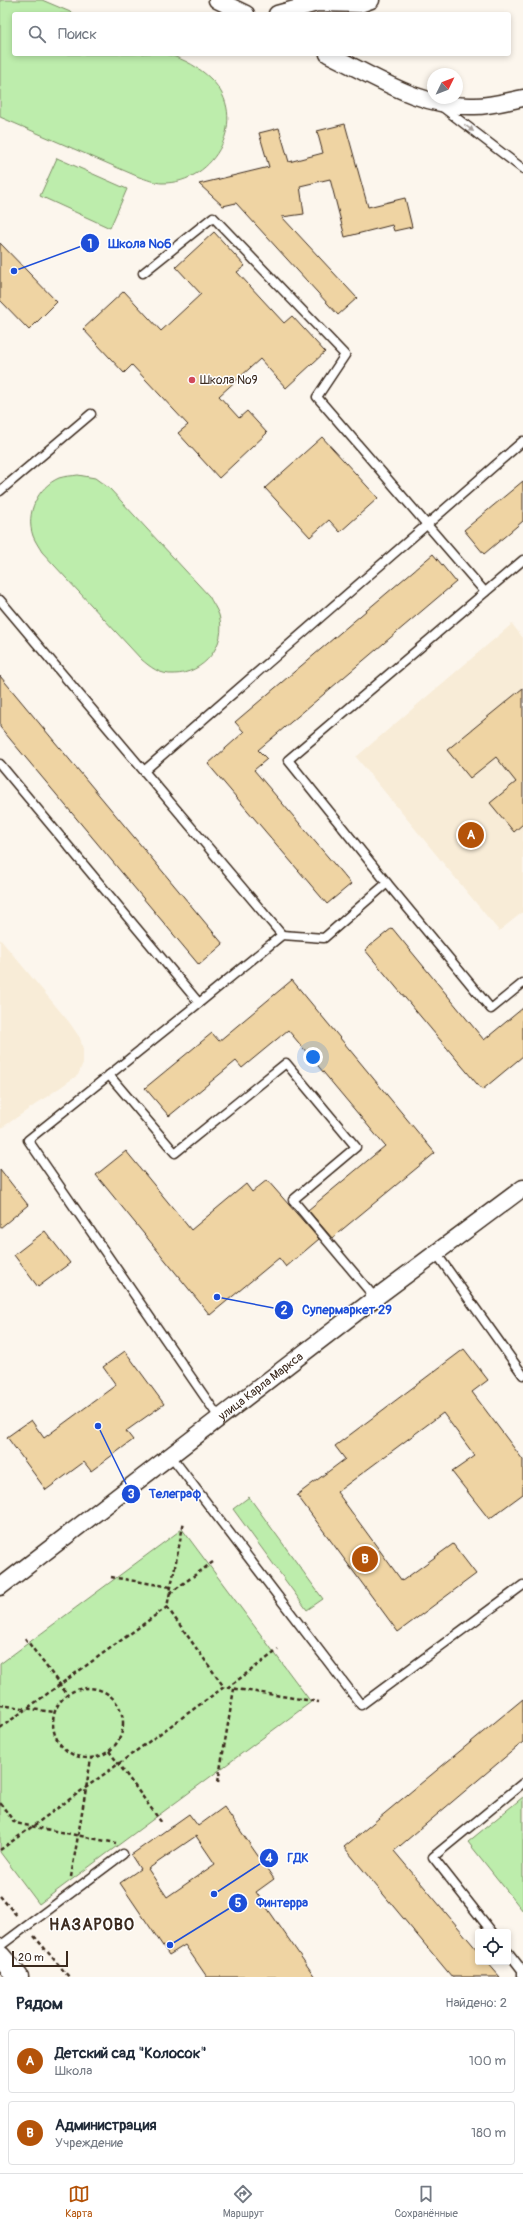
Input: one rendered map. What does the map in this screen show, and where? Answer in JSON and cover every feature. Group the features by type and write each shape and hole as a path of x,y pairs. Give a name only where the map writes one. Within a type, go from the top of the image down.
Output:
{"street":[{"path":"217,0 242,12"},
{"path":"284,12 317,3 360,4 371,0"},
{"path":"332,56 402,92 427,100"},
{"path":"438,104 476,106 523,98"},
{"name":"улица Карла Маркса","path":"0,1587 523,1188"}],"lane":[{"path":"506,101 523,108"},
{"path":"438,104 523,169"},
{"path":"143,273 213,217 345,355 317,397 486,592"},
{"path":"0,491 91,414"},
{"path":"144,771 523,441"},
{"path":"523,560 288,760 490,1009 523,983"},
{"path":"0,600 282,935"},
{"path":"0,764 200,1003"},
{"path":"220,1419 28,1140 200,1003 282,935 324,938 387,883"},
{"path":"109,1075 175,1153 286,1063 356,1147 293,1200 376,1299"},
{"path":"436,1253 523,1375"},
{"path":"171,1456 361,1705 523,1585"},
{"path":"490,1929 433,1856 523,1783"},
{"path":"0,1946 123,1854"},
{"path":"511,1956 522,1970 522,1977"}],"path":[{"path":"184,1521 168,1608 226,1687 319,1702"},
{"path":"170,1593 213,1562"},
{"path":"111,1577 171,1586"},
{"path":"0,1728 168,1608"},
{"path":"25,1638 68,1694"},
{"path":"0,1850 278,1650"},
{"path":"91,1688 103,1692 115,1701 122,1714 123,1726 119,1740 109,1752 91,1759 77,1757 61,1746 54,1732 52,1720 54,1712 61,1700 77,1689 91,1688"},
{"path":"218,1782 234,1689"},
{"path":"0,1705 54,1712"},
{"path":"109,1752 162,1823"},
{"path":"68,1895 91,1759"},
{"path":"0,1803 14,1823 123,1844"}],"shaded area":[{"path":"512,624 523,638 523,912 499,931 356,757"},
{"path":"0,939 69,1022 80,1038 83,1049 83,1063 78,1075 0,1129"}],"green space":[{"path":"0,0 42,0 70,12 12,12 12,56 172,56 192,64 211,79 222,94 227,111 227,129 221,146 212,161 198,173 181,180 162,183 139,177 0,117"},
{"path":"57,158 127,189 110,228 40,196"},
{"path":"78,475 95,478 110,489 209,596 219,615 221,626 220,637 211,656 195,669 185,673 169,674 160,672 148,665 38,546 33,536 31,518 32,510 39,494 52,482 61,477"},
{"path":"249,1497 323,1599 307,1610 233,1509"},
{"path":"182,1529 311,1702 39,1904 0,1852 0,1664"},
{"path":"523,1797 523,1911 468,1842"}],"building":[{"path":"345,124 368,207 405,198 412,227 394,231 392,225 345,237 330,179 300,186 304,214 282,217 357,298 338,315 236,203 223,206 199,184 269,167 259,133 279,128 289,162 323,153 317,131"},
{"name":"Школа №9","path":"214,232 245,266 237,272 284,323 292,316 325,352 286,388 260,359 219,396 239,418 247,411 267,433 219,478 178,433 188,425 132,365 124,373 83,329 124,291 161,331 201,294 176,267"},
{"path":"0,243 57,302 29,330 0,300"},
{"path":"322,437 378,498 340,532 329,520 310,537 265,488"},
{"path":"523,481 523,521 484,554 464,530"},
{"path":"433,554 456,582 258,750 267,759 254,770 351,884 327,904 208,764 244,732 235,722"},
{"path":"0,676 223,944 199,965 0,727"},
{"path":"523,688 523,824 514,832 490,803 516,782 496,757 470,778 447,750"},
{"path":"392,928 484,1040 523,1008 523,1056 482,1090 365,950"},
{"path":"292,980 435,1153 332,1238 308,1210 385,1146 288,1030 242,1068 236,1061 169,1116 145,1088 212,1033 219,1041"},
{"path":"126,1151 191,1230 246,1184 252,1192 267,1180 319,1239 286,1267 279,1258 210,1315 96,1175"},
{"path":"0,1169 28,1205 0,1228"},
{"path":"45,1231 70,1263 38,1287 14,1255"},
{"path":"464,1349 488,1380 472,1392 523,1460 523,1494 489,1519 452,1472 475,1456 443,1413 337,1492 402,1581 453,1544 476,1574 398,1632 297,1495 345,1459 335,1446"},
{"path":"125,1351 164,1404 126,1431 133,1440 91,1471 84,1462 46,1490 7,1437 31,1420 44,1438 116,1385 103,1367"},
{"path":"523,1699 523,1742 394,1851 475,1947 475,1965 490,1965 500,1977 452,1977 344,1847"},
{"path":"224,1807 274,1879 256,1892 315,1977 207,1977 185,1945 169,1955 120,1883 140,1869 131,1855 189,1814 198,1826","holes":["196,1836 215,1864 167,1897 148,1869"]}],"place":[{"name":"Школа №6","path":"14,271"},
{"name":"Школа №9","path":"192,380"},
{"name":"Детский сад \"Колосок\"","path":"471,835"},
{"name":"Супермаркет 29","path":"217,1297"},
{"name":"Телеграф","path":"98,1426"},
{"name":"Администрация","path":"365,1559"},
{"name":"ГДК","path":"214,1894"},
{"name":"Финтерра","path":"170,1945"}],"district":[{"name":"НАЗАРОВО","path":"92,1924"}]}
